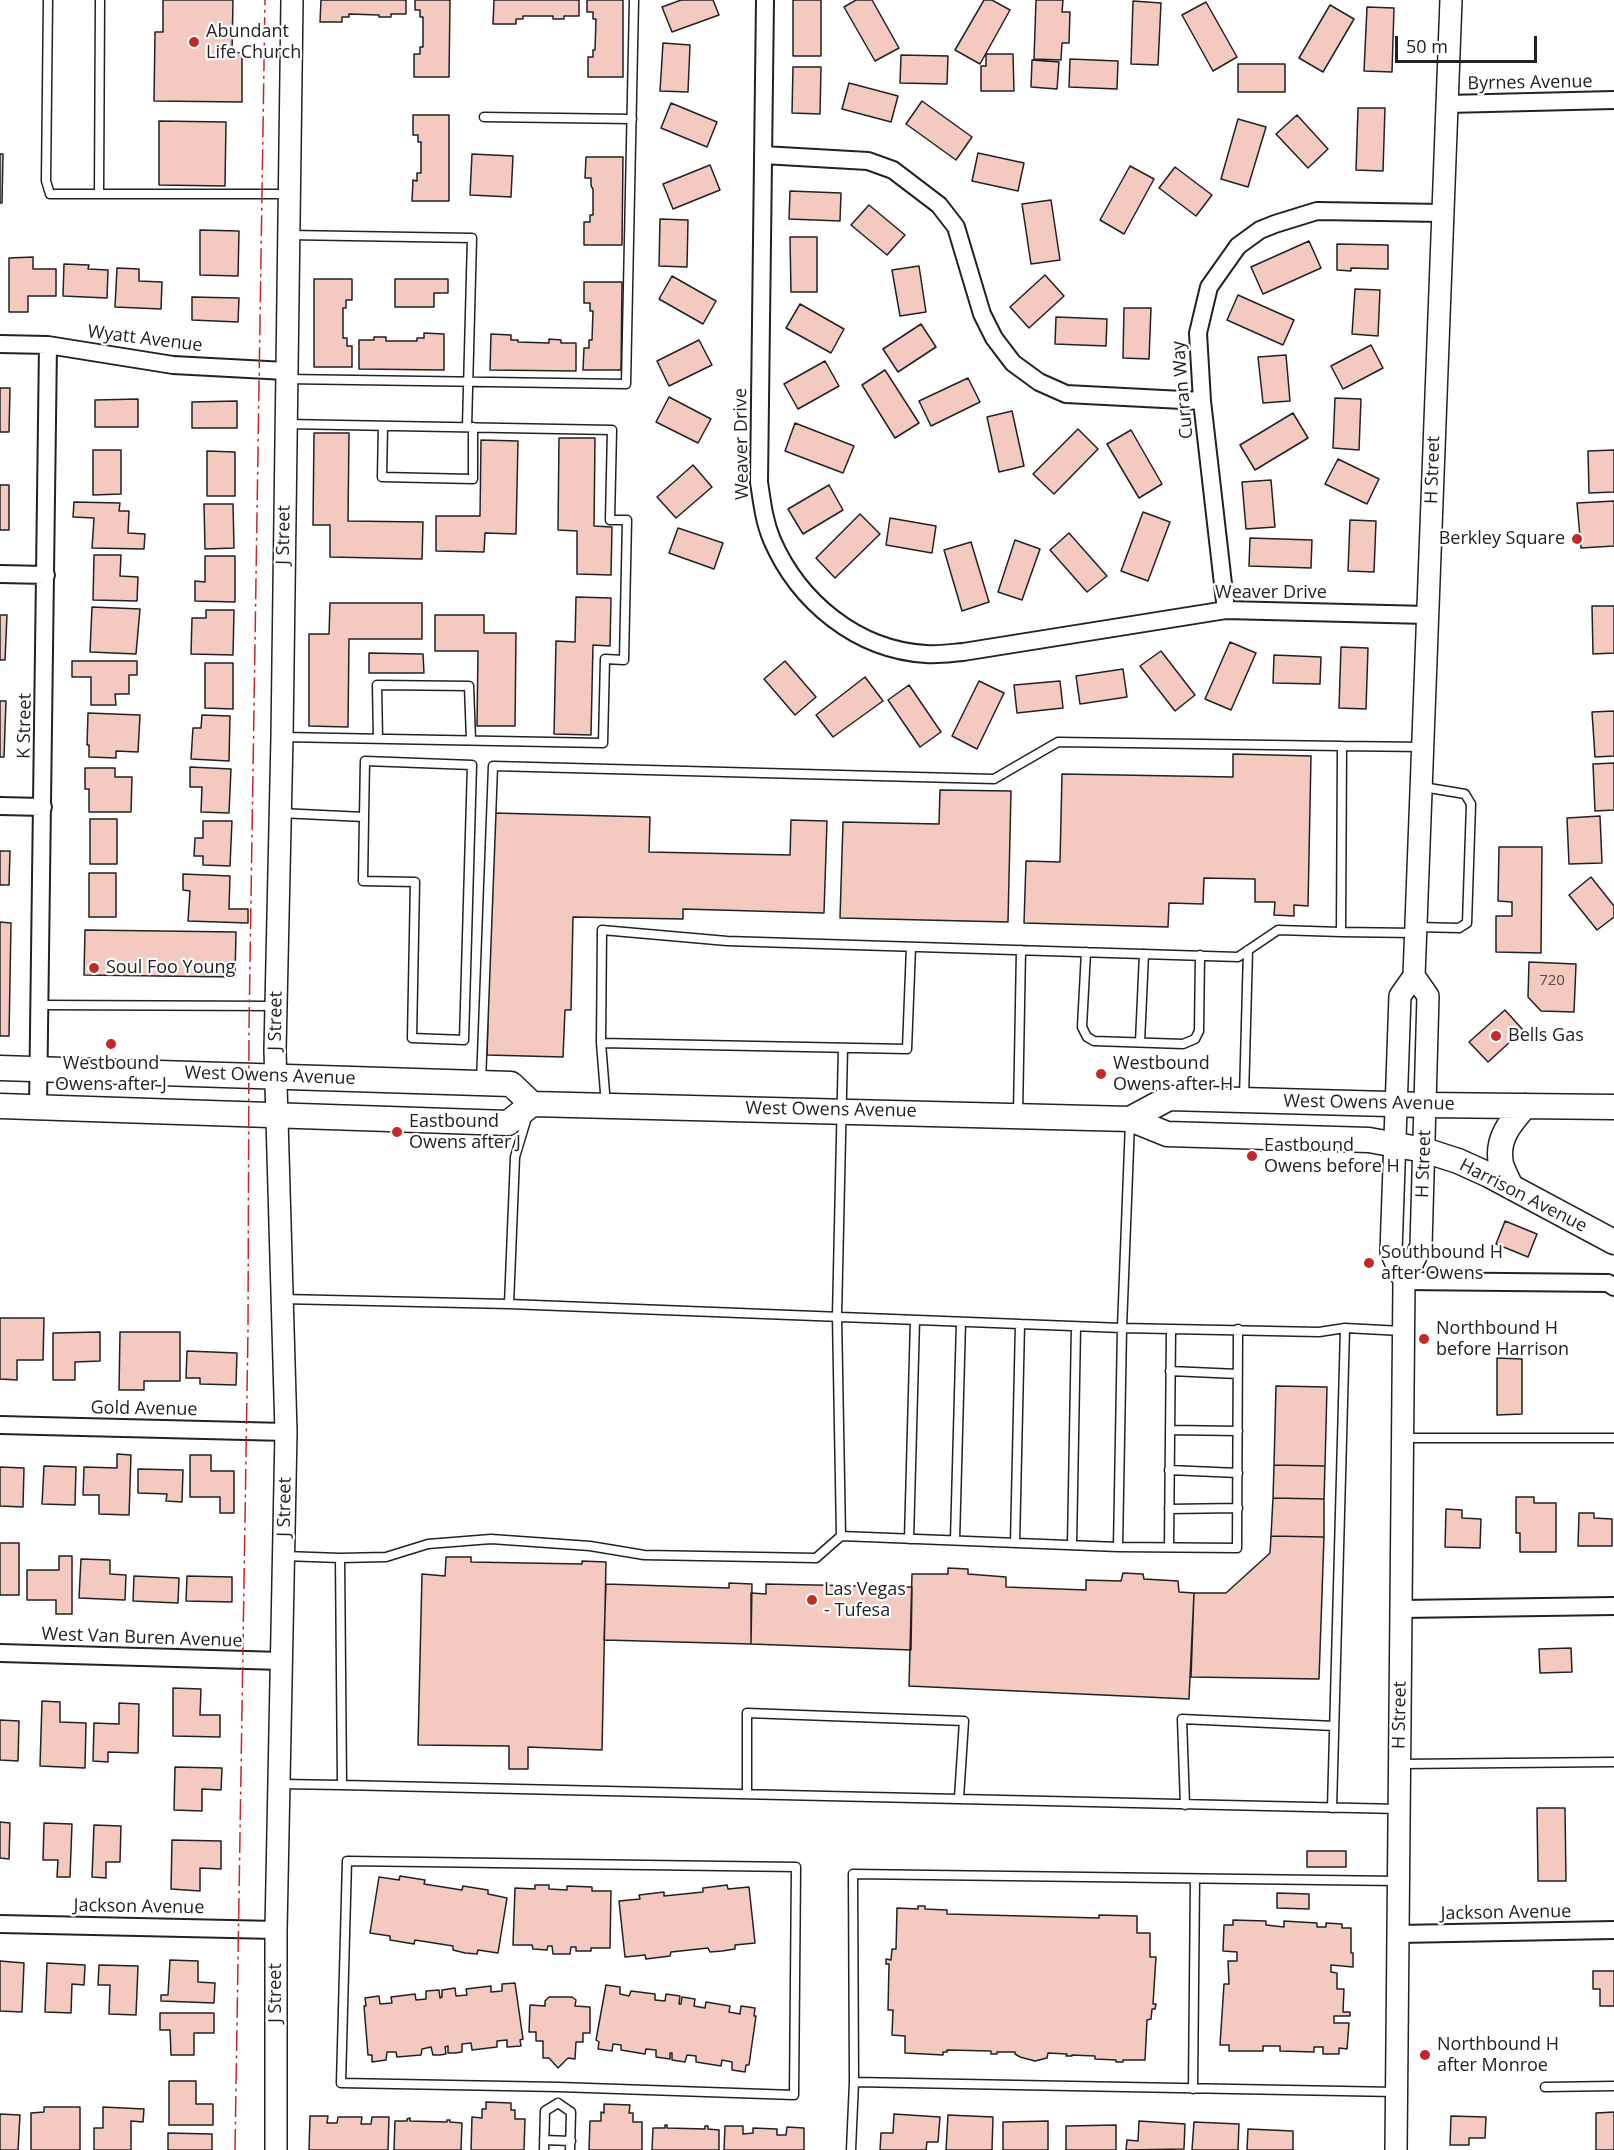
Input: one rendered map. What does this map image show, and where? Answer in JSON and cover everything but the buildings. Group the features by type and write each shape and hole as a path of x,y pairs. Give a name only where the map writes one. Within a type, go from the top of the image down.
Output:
{"main road":[{"name":"West Owens Avenue","path":"0,1068 481,1082 511,1084 532,1104 1018,1114 1130,1119 1167,1134 1369,1140 1395,1144"},
{"name":"West Owens Avenue","path":"1130,1119 1168,1098 1425,1105 1614,1107"},
{"path":"0,1106 508,1123 532,1104"},
{"path":"1511,1187 1501,1164 1502,1143 1508,1125 1525,1106"},
{"name":"Harrison Avenue","path":"1395,1144 1458,1161 1614,1242"}],"street":[{"name":"J Street","path":"276,2150 276,1930 286,1432 275,1077 292,0"},
{"name":"Weaver Drive","path":"765,0 759,482 763,512 776,547 802,590 819,607 866,640 928,655 963,652 1227,610 1426,615"},
{"name":"H Street","path":"1404,1281 1391,1252 1400,996 1414,976 1450,0"},
{"name":"Byrnes Avenue","path":"1447,104 1614,100"},
{"path":"763,155 868,161 893,170 939,205 956,227 982,314 994,338 1013,363 1039,382 1066,394 1202,401"},
{"name":"Curran Way","path":"1227,610 1202,401 1198,333 1209,287 1238,246 1260,230 1317,212 1443,213"},
{"name":"Wyatt Avenue","path":"0,344 48,345 173,365 286,375"},
{"name":"K Street","path":"38,1107 48,345"},
{"path":"0,574 46,575"},
{"path":"0,806 43,807"},
{"name":"H Street","path":"1396,2150 1404,1281 1421,1246 1428,996 1414,976"},
{"path":"1404,1281 1608,1283 1614,1287"},
{"name":"Gold Avenue","path":"0,1425 286,1432"},
{"path":"1401,1609 1614,1606"},
{"name":"West Van Buren Avenue","path":"0,1653 282,1661"},
{"name":"Jackson Avenue","path":"0,1924 276,1930"},
{"name":"Jackson Avenue","path":"1398,1934 1614,1930"}],"lane":[{"path":"48,0 46,181 50,194 289,194"},
{"path":"99,194 100,0"},
{"path":"286,375 468,382 626,384 634,0"},
{"path":"484,117 632,119"},
{"path":"288,235 472,238 468,382 472,479 382,477 383,426"},
{"path":"282,737 603,743 605,659 624,660 627,520 610,520 612,430 285,423"},
{"path":"378,739 377,685 469,686 471,740"},
{"path":"481,1082 493,766 994,779 1058,742 1423,747"},
{"path":"1341,932 1342,746"},
{"path":"365,761 472,765 464,1040 412,1038 415,882 363,880 364,817 365,761"},
{"path":"606,1105 600,1043 602,930 727,941 1238,957 1278,930 1341,932 1459,928 1467,923 1471,804 1465,794 1422,787"},
{"path":"279,813 364,817"},
{"path":"600,1043 907,1049 910,947"},
{"path":"1018,1114 1021,950"},
{"path":"1244,1100 1248,950"},
{"path":"1086,952 1082,1028 1087,1037 1094,1041 1183,1044 1194,1039 1199,1031 1200,956"},
{"path":"1140,1042 1144,954"},
{"path":"40,1005 276,1006"},
{"path":"841,1536 837,1316 843,1048"},
{"path":"509,1304 515,1157 532,1104"},
{"path":"1118,1547 1122,1328 1130,1119"},
{"path":"282,1299 509,1304 1076,1327 1319,1332 1345,1328 1403,1331"},
{"path":"909,1539 915,1320"},
{"path":"955,1540 961,1322"},
{"path":"1015,1543 1020,1324"},
{"path":"1072,1545 1076,1327"},
{"path":"1332,1808 1345,1328"},
{"path":"1169,1546 1171,1329"},
{"path":"284,1556 386,1557 429,1544 491,1539 590,1546 644,1555 816,1558 841,1536 1118,1547 1237,1548 1238,1329"},
{"path":"1170,1371 1238,1374"},
{"path":"1170,1430 1238,1431"},
{"path":"1402,1438 1614,1438"},
{"path":"1170,1470 1238,1473"},
{"path":"1169,1509 1238,1508"},
{"path":"340,1558 342,1785"},
{"path":"747,1794 747,1713 964,1721 959,1798"},
{"path":"1185,1804 1182,1719 1334,1726"},
{"path":"1400,1764 1614,1762"},
{"path":"280,1784 1399,1809"},
{"path":"347,1861 796,1867 794,2095 559,2086 341,2083 347,1861"},
{"path":"852,2150 853,1874 1398,1881"},
{"path":"1193,2089 1195,1879"},
{"path":"854,2082 1397,2092"},
{"path":"558,2103 559,2086"},
{"path":"1545,2087 1614,2086"},
{"path":"558,2103 571,2112 570,2146 544,2145 545,2111 558,2103"}],"power":[{"path":"235,2150 265,0"}],"place":[{"name":"Abundant Life Church","path":"194,42"},
{"name":"Berkley Square","path":"1577,539"},
{"name":"Soul Foo Young","path":"94,968"},
{"name":"Bells Gas","path":"1496,1036"},
{"name":"Westbound Owens after J","path":"111,1044"},
{"name":"Westbound Owens after H","path":"1101,1074"},
{"name":"Eastbound Owens after J","path":"397,1132"},
{"name":"Eastbound Owens before H","path":"1252,1156"},
{"name":"Southbound H after Owens","path":"1369,1263"},
{"name":"Northbound H before Harrison","path":"1424,1339"},
{"name":"Las Vegas - Tufesa","path":"812,1600"},
{"name":"Northbound H after Monroe","path":"1425,2055"}]}
